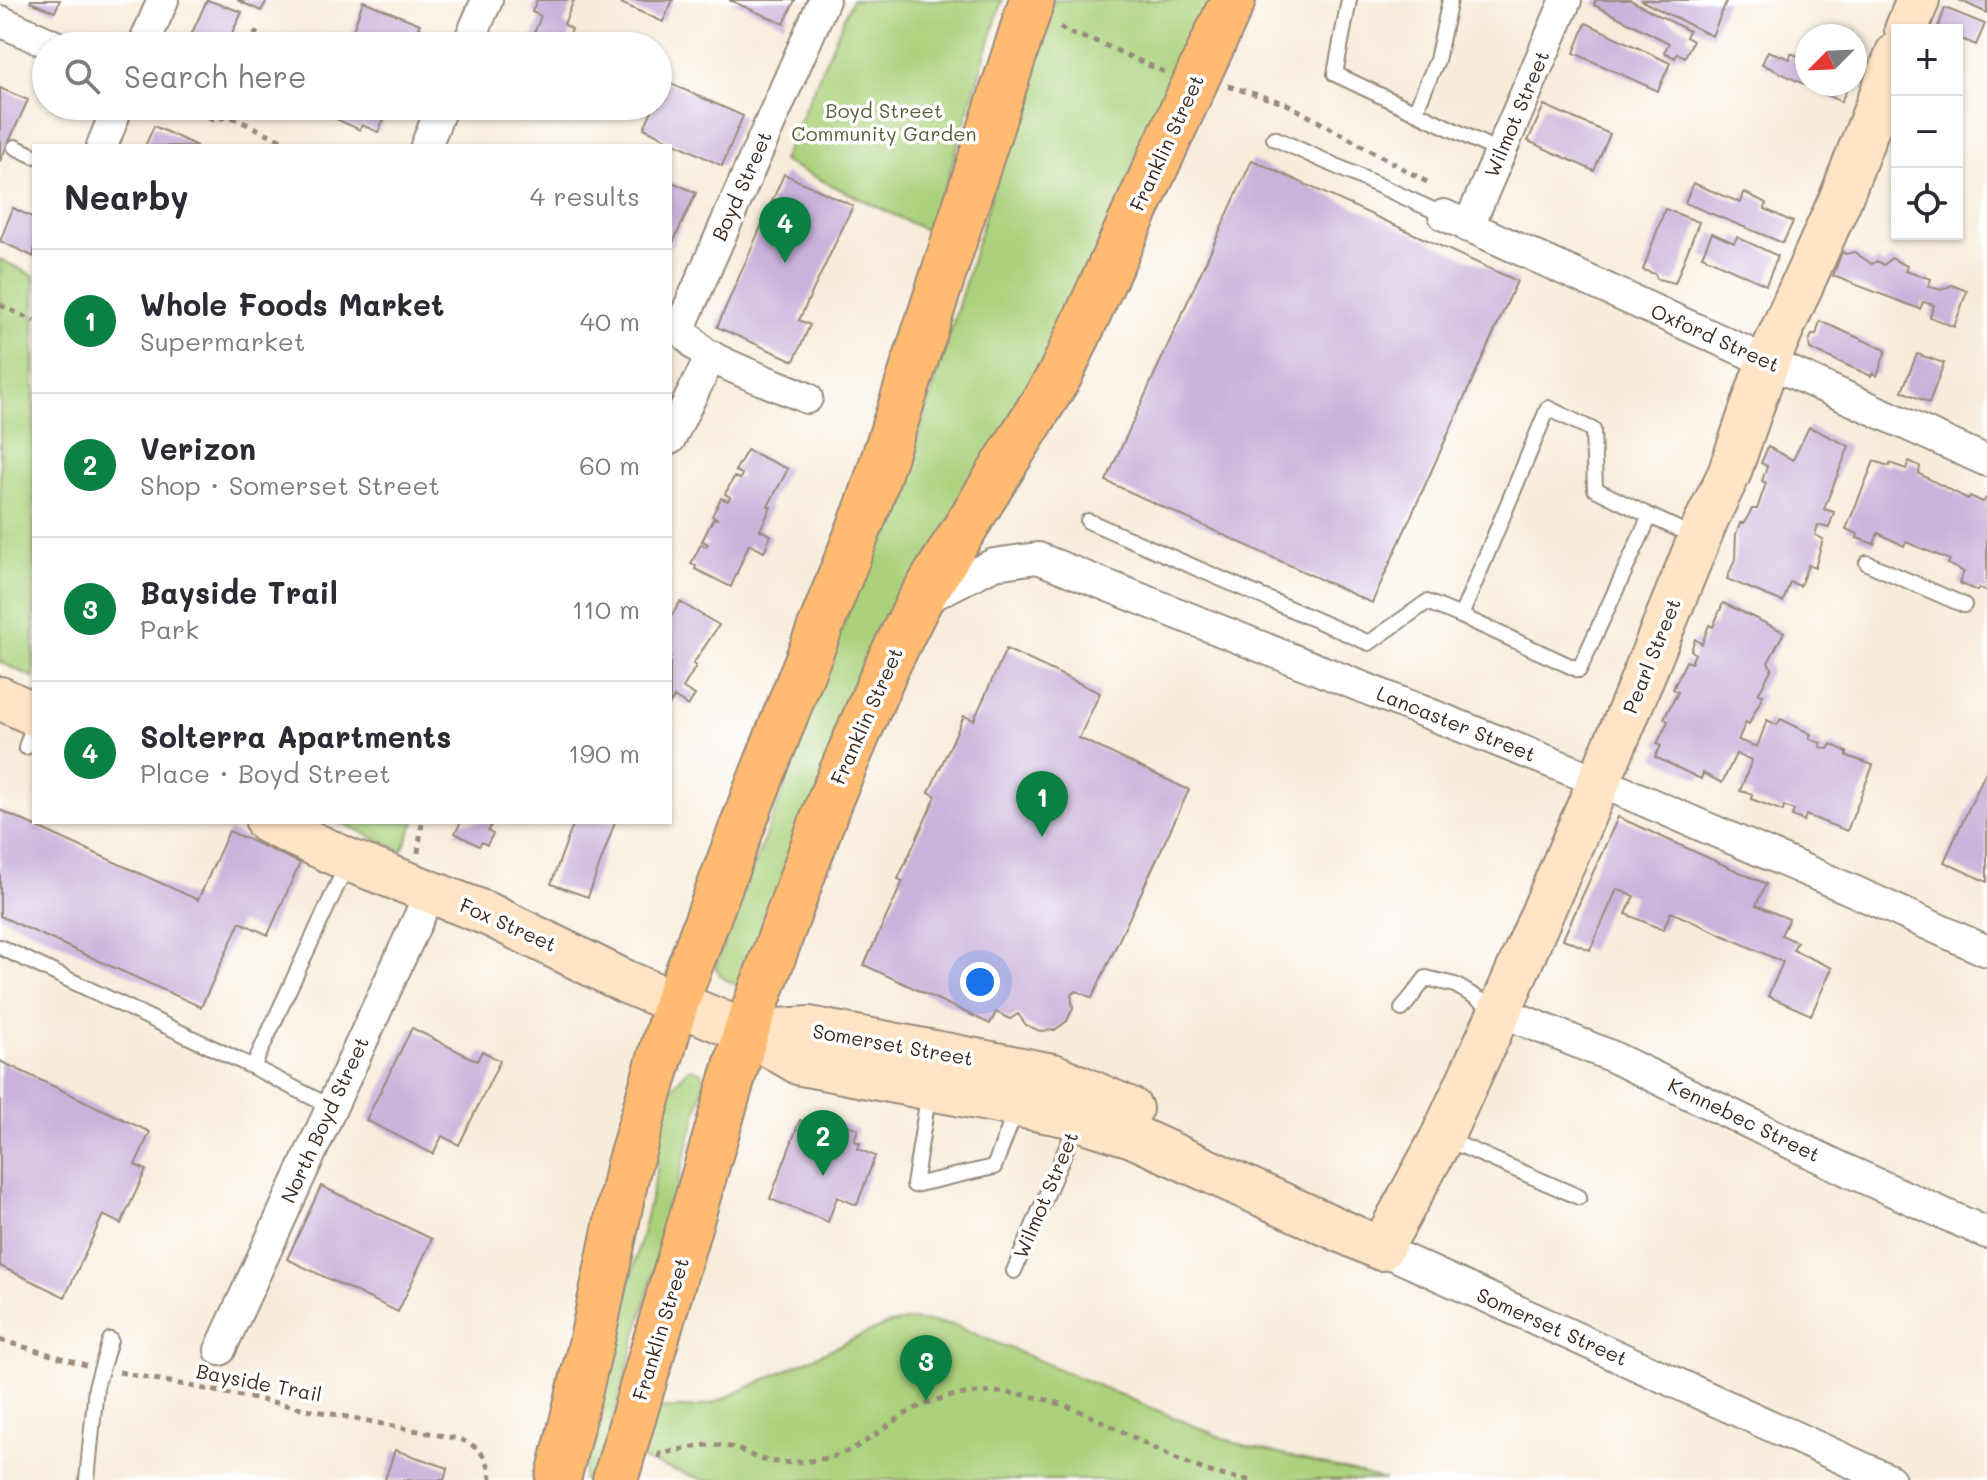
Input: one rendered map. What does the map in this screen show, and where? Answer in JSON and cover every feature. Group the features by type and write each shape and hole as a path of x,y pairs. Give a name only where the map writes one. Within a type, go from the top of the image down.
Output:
{"main road":[{"name":"Franklin Street","path":"615,1480 746,1032 829,802 886,668 919,602 1060,375 1233,0"},
{"path":"558,1480 592,1340 628,1168 676,1003 870,501 1031,1"}],"street":[{"path":"149,32 163,0"},
{"path":"473,32 487,0"},
{"name":"Boyd Street","path":"675,326 824,0"},
{"name":"Wilmot Street","path":"1456,221 1500,152 1566,0"},
{"path":"1908,24 1918,0"},
{"path":"0,21 32,36"},
{"name":"Pearl Street","path":"1381,1249 1442,1137 1500,1011 1729,474 1768,361 1840,200 1891,68"},
{"path":"103,144 112,120"},
{"path":"427,144 436,120"},
{"name":"Oxford Street","path":"1456,221 1987,461"},
{"path":"675,326 693,346 711,356 807,398"},
{"path":"672,435 711,356"},
{"name":"Lancaster Street","path":"919,602 994,564 1038,558 1598,781 1987,951"},
{"path":"0,698 30,730"},
{"name":"Fox Street","path":"271,824 348,860 424,875 490,915 676,1003 746,1032"},
{"name":"North Boyd Street","path":"220,1350 331,1107 424,875"},
{"name":"Kennebec Street","path":"1500,1011 1611,1056 1846,1170 1987,1233"},
{"name":"Somerset Street","path":"746,1032 810,1028 1053,1075 1133,1109 1215,1172"},
{"name":"Somerset Street","path":"746,1032 801,1064 1078,1119 1132,1136 1890,1480"}],"lane":[{"path":"1349,0 1335,74 1500,152"},
{"path":"1415,112 1437,60 1450,0"},
{"path":"1274,138 1456,221"},
{"path":"15,147 32,155"},
{"path":"1461,616 1548,408 1593,430 1595,489 1699,539"},
{"path":"1088,521 1369,643 1427,602 1579,670 1650,516"},
{"path":"1867,563 1964,605"},
{"path":"253,1067 348,860"},
{"path":"0,947 331,1107"},
{"path":"1402,1009 1426,978 1455,985 1500,1011"},
{"path":"929,1089 914,1185 994,1167 1018,1106"},
{"name":"Wilmot Street","path":"1014,1271 1078,1119"},
{"path":"1442,1137 1579,1197"},
{"path":"87,1480 100,1369 110,1340"}],"path":[{"path":"1031,1 1066,32 1098,42 1163,72 1287,104 1432,185"},
{"path":"238,120 291,144"},
{"path":"0,305 32,320"},
{"path":"422,824 424,875"},
{"name":"Bayside Trail","path":"0,1340 100,1369 459,1439 484,1455 490,1467 491,1480"},
{"path":"660,1454 714,1445 778,1462 824,1458 860,1446 907,1413 936,1400 973,1393 1007,1393 1075,1409 1193,1467 1221,1476 1249,1480"}],"green space":[{"name":"Boyd Street Community Garden","path":"852,0 1002,0 931,233 782,161"},
{"path":"1054,0 1216,0 743,986 723,977 715,966 798,752 829,661 924,420 1016,112"},
{"path":"0,259 32,275 32,677 0,662"},
{"path":"344,824 414,824 402,851"},
{"path":"691,1068 702,1072 705,1082 597,1480 582,1480 658,1167 654,1143 656,1127 673,1088"},
{"path":"913,1320 954,1325 1235,1443 1385,1480 704,1480 624,1454 637,1410 697,1407 714,1403 864,1334 889,1324"}],"building":[{"path":"31,0 60,0 55,12"},
{"path":"207,0 242,12 233,32 192,32"},
{"path":"237,0 267,0 261,11"},
{"path":"537,0 574,0 564,24 572,29 571,32 535,32 541,16 532,12"},
{"path":"614,0 673,0 663,22"},
{"path":"729,0 795,0 784,24"},
{"path":"1596,0 1630,0 1689,31 1686,37 1693,41 1685,57 1677,53 1675,58 1664,52 1669,43 1594,5"},
{"path":"1640,0 1727,0 1712,36"},
{"path":"1959,0 1987,0 1987,13"},
{"path":"363,1 420,24 418,28 428,32 353,32"},
{"path":"1945,8 1985,24 1976,45 1963,40 1963,24 1939,24"},
{"path":"1586,23 1670,63 1658,91 1574,53"},
{"path":"1768,51 1790,59 1791,53 1795,55 1795,80 1762,64"},
{"path":"672,84 743,116 722,166 644,128 648,120 672,120"},
{"path":"0,88 28,100 0,161"},
{"path":"1829,96 1844,96 1841,102"},
{"path":"1544,105 1610,134 1594,171 1528,141"},
{"path":"338,120 384,120 378,132 362,125 360,130"},
{"path":"154,126 193,144 146,144"},
{"path":"1252,160 1517,281 1372,603 1106,481"},
{"path":"784,174 853,206 799,320 810,325 794,361 717,327"},
{"path":"672,182 696,193 672,245"},
{"path":"1693,183 1741,203 1744,192 1766,203 1765,209 1793,222 1783,243 1685,203"},
{"path":"13,208 32,217 32,256 0,241"},
{"path":"1665,209 1699,222 1675,283 1657,279 1655,274 1643,270"},
{"path":"1712,233 1734,243 1737,237 1778,256 1766,285 1702,256"},
{"path":"1842,252 1854,252 1872,264 1877,261 1884,265 1891,258 1907,266 1905,271 1931,279 1928,286 1941,290 1952,285 1967,291 1954,327 1930,317 1934,305 1923,302 1920,309 1833,276"},
{"path":"1820,321 1886,350 1877,376 1810,349 1809,341 1812,335 1816,335"},
{"path":"1917,354 1944,363 1929,403 1902,391"},
{"path":"1809,427 1849,446 1824,509 1834,512 1829,528 1818,525 1815,535 1823,539 1815,568 1808,565 1800,586 1790,582 1783,602 1727,579 1735,559 1736,534 1740,523 1744,523 1752,509 1757,509 1766,483 1762,481 1767,466 1761,463 1768,447 1793,460"},
{"path":"747,450 788,469 768,506 771,507 760,530 771,535 764,552 749,544 731,587 691,564 701,544 706,547 708,544 702,541 713,519 718,519 712,516 721,498 728,501 730,497 725,494 734,477 740,479 742,474 735,471"},
{"path":"1874,461 1906,469 1909,461 1920,466 1919,474 1968,499 1970,496 1983,502 1987,497 1987,592 1959,583 1964,572 1948,564 1950,560 1906,542 1904,546 1878,533 1874,544 1857,538 1858,534 1846,529"},
{"path":"680,602 719,625 693,664 696,666 683,688 695,695 688,706 674,697 672,700 672,615"},
{"path":"1723,603 1784,632 1768,663 1772,668 1758,694 1763,695 1738,740 1757,747 1767,720 1777,725 1781,719 1811,734 1809,739 1821,743 1820,747 1828,749 1831,744 1847,752 1847,756 1873,765 1847,831 1806,815 1804,821 1792,816 1794,810 1784,806 1783,811 1751,799 1752,794 1740,791 1752,760 1736,754 1722,783 1703,773 1701,779 1655,757 1661,746 1657,744 1668,721 1664,718 1678,692 1673,689 1686,661 1691,663 1695,654 1691,650 1695,639 1702,644 1709,625 1713,627"},
{"path":"1006,649 1100,693 1079,738 1189,790 1092,998 1077,991 1071,994 1073,1008 1067,1021 1055,1030 1040,1031 1026,1025 1018,1014 1010,1019 996,1012 990,1024 864,965 903,881 898,879 936,796 929,792 964,716 974,720"},
{"path":"1987,769 1987,882 1944,862"},
{"path":"0,810 198,900 229,831 300,863 268,935 240,922 201,1007 0,916"},
{"path":"1618,817 1766,884 1756,905 1789,919 1781,935 1797,942 1793,950 1832,968 1811,1015 1768,996 1783,962 1671,912 1663,930 1626,914 1634,896 1617,889 1590,950 1563,939"},
{"path":"460,824 492,824 488,831 493,834 487,845 482,842 479,846 455,833"},
{"path":"573,824 614,824 588,897 551,884"},
{"path":"412,1028 477,1061 482,1051 500,1061 459,1145 442,1136 433,1154 366,1120"},
{"path":"0,1061 150,1132 135,1165 146,1170 121,1224 103,1215 65,1297 0,1266"},
{"path":"800,1120 835,1134 840,1122 858,1129 854,1141 860,1143 858,1149 875,1156 857,1205 837,1197 828,1222 770,1199"},
{"path":"321,1186 432,1239 398,1312 287,1259"},
{"path":"395,1450 448,1468 444,1480 385,1480"}],"place":[{"name":"Solterra Apartments","path":"785,263"},
{"name":"Whole Foods Market","path":"1042,837"},
{"name":"Verizon","path":"823,1176"},
{"name":"Bayside Trail","path":"926,1401"}]}
